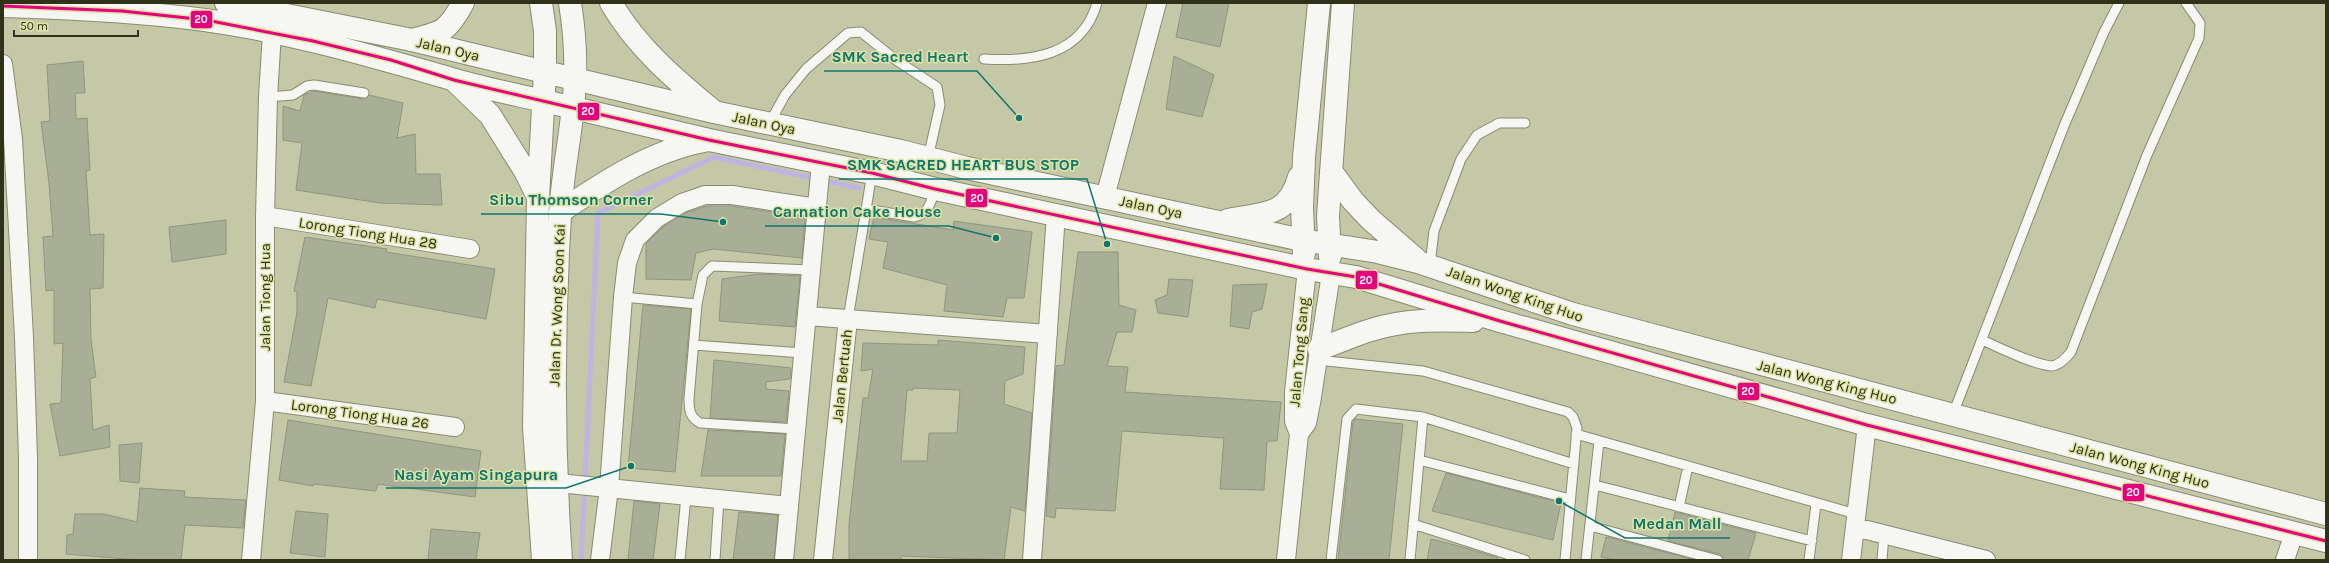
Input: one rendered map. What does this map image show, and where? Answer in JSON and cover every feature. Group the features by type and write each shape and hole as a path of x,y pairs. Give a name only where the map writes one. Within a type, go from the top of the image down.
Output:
{"main road":[{"name":"Jalan Oya","path":"226,3 412,40 714,112 1302,240 1330,244"},
{"path":"412,40 441,32 449,27 463,3"},
{"name":"Jalan Dr. Wong Soon Kai","path":"541,3 545,30 545,72 538,198 534,427 543,560"},
{"name":"Jalan Dr. Wong Soon Kai","path":"561,560 568,484 554,385 556,283 560,212 575,79 574,28 570,3"},
{"path":"611,3 642,46 665,71 714,112"},
{"path":"1307,269 1302,240 1304,157 1319,3"},
{"path":"1332,274 1328,216 1343,3"},
{"name":"Jalan Oya","path":"3,6 122,11 206,20 272,33 391,60 454,80 709,140 820,176 872,173 935,189 1332,274"},
{"path":"454,80 490,115 525,171 538,198"},
{"path":"560,212 632,167 679,146 709,140"},
{"path":"1221,222 1277,210 1285,205 1296,189 1304,157"},
{"path":"1331,171 1353,201 1371,220 1424,263"},
{"name":"Jalan Wong King Huo","path":"1330,244 1424,263 1573,314 1695,348 1953,414 2326,514"},
{"name":"Jalan Wong King Huo","path":"1332,274 1356,277 1500,321 1867,424 2326,541"},
{"path":"1318,354 1372,330 1410,322 1428,319 1500,321"}],"street":[{"path":"1105,197 1157,3"},
{"name":"Jalan Tiong Hua","path":"251,560 266,401 265,216 268,97 272,33"},
{"path":"3,64 13,139 24,337 28,458 28,560"},
{"path":"784,560 820,176"},
{"path":"600,560 603,488 623,297 627,263 636,240 657,218 682,203 705,195 732,195 817,208"},
{"path":"1032,560 1056,214"},
{"name":"Lorong Tiong Hua 28","path":"265,216 470,249"},
{"name":"Jalan Tong Sang","path":"1286,560 1299,434 1294,421 1294,392 1307,269"},
{"name":"Jalan Tong Sang","path":"1299,434 1307,423 1332,274"},
{"path":"807,316 848,319"},
{"name":"Jalan Bertuah","path":"823,560 848,319 1048,334"},
{"name":"Lorong Tiong Hua 26","path":"266,401 455,427"},
{"path":"1851,560 1867,424"},
{"path":"568,484 789,506"},
{"path":"1856,520 1884,535 1986,560"},
{"path":"2285,560 2294,533"}],"lane":[{"path":"984,59 1028,59 1059,50 1079,38 1090,20 1097,3"},
{"path":"1953,414 2064,126 2104,32 2119,3"},
{"path":"1982,340 2023,357 2052,366 2064,361 2071,352 2147,155 2199,38 2200,23 2186,3"},
{"path":"769,124 785,94 806,69 848,33 861,32 896,60 937,87 940,105 928,158"},
{"path":"268,97 293,95 307,86 314,85 364,93"},
{"path":"1424,263 1434,230 1461,159 1477,135 1499,123 1525,123"},
{"path":"848,319 872,173"},
{"path":"866,208 914,217 919,216 927,210 935,189"},
{"path":"796,429 700,423 693,418 690,413 689,399 697,304 703,275 712,266 811,270"},
{"path":"623,297 697,304"},
{"path":"694,345 803,353"},
{"path":"1318,354 1423,371 1568,412 1573,417 1576,434 1565,560"},
{"path":"1331,560 1347,419 1353,412 1361,408 1423,417 1574,464"},
{"path":"1410,560 1423,417"},
{"path":"1576,434 1816,504 1856,520"},
{"path":"1586,560 1600,441"},
{"path":"1419,460 1570,499"},
{"path":"1679,507 1688,466"},
{"path":"1594,485 1812,541"},
{"path":"680,560 686,496"},
{"path":"715,560 719,499"},
{"path":"1809,560 1816,504"},
{"path":"1413,524 1525,560"},
{"path":"1590,526 1718,560"},
{"path":"1882,560 1884,535"}],"building":[{"path":"1183,3 1229,3 1220,47 1176,37"},
{"path":"1174,56 1214,75 1202,117 1166,109"},
{"path":"83,61 85,93 75,93 76,119 87,118 90,170 86,171 90,235 104,234 103,288 90,289 91,340 96,377 90,379 93,430 109,425 110,447 60,456 50,404 61,403 63,343 54,344 54,290 46,291 43,237 53,236 49,183 41,122 50,121 47,65"},
{"path":"314,91 363,99 369,95 403,103 397,138 415,134 416,174 440,174 442,205 380,203 296,190 302,143 283,140 283,106 300,111 304,95"},
{"path":"707,206 731,206 805,217 802,258 713,249 696,253 691,280 646,279 646,243 664,226 686,213"},
{"path":"874,217 953,230 954,221 1032,232 1024,298 1007,298 1003,317 944,311 947,285 883,268 888,242 869,239"},
{"path":"226,220 226,254 172,262 169,227"},
{"path":"305,237 387,249 386,252 495,269 486,319 377,299 375,308 328,298 311,386 284,382 297,312 297,292 294,291"},
{"path":"1078,252 1118,252 1119,305 1136,310 1132,332 1117,332 1107,366 1128,367 1125,392 1281,402 1277,441 1267,441 1264,490 1220,489 1224,438 1122,431 1115,511 1056,508 1055,518 1046,516 1056,366 1064,365"},
{"path":"759,274 800,276 795,327 719,321 722,279"},
{"path":"1169,279 1193,280 1188,317 1158,313 1155,300 1167,295"},
{"path":"1267,284 1262,309 1252,312 1249,329 1230,326 1233,285"},
{"path":"643,305 691,309 675,472 628,468"},
{"path":"938,340 1025,347 1023,374 1005,381 1004,404 1032,413 1025,511 1011,507 1004,560 901,556 901,560 849,560 849,524 863,398 868,398 873,369 861,371 863,343 938,345","holes":["913,388 960,390 957,433 929,433 927,461 901,461 907,390 913,390"]},
{"path":"714,360 791,368 790,379 766,382 766,389 789,391 786,422 710,418"},
{"path":"1355,419 1403,424 1389,560 1338,560 1353,422"},
{"path":"288,420 481,451 475,497 378,484 376,491 313,484 313,486 279,480"},
{"path":"708,430 785,434 781,476 701,476"},
{"path":"142,443 139,483 120,481 119,445"},
{"path":"1446,473 1561,503 1553,540 1432,511"},
{"path":"140,488 185,491 184,497 246,500 243,528 185,525 181,560 138,560 66,554 67,535 73,534 75,514 104,514 137,522"},
{"path":"634,501 660,504 653,560 628,560"},
{"path":"296,511 328,514 325,557 290,553"},
{"path":"739,512 778,515 774,560 733,560"},
{"path":"1675,512 1756,533 1748,560 1724,560 1720,554 1668,541"},
{"path":"431,529 480,533 476,560 428,560"},
{"path":"1606,537 1695,560 1616,560 1601,557"},
{"path":"1431,539 1463,547 1498,558 1498,560 1427,560"}],"waterway":[{"path":"581,560 598,213 714,157 859,188"}],"transit line":[{"name":"20","path":"3,6 122,11 206,20 313,41 391,60 454,80 709,140 872,173 935,189 1307,269 1356,277 1500,321 1867,425 2326,541"}],"place":[{"name":"SMK Sacred Heart","path":"1019,118"},
{"name":"Sibu Thomson Corner","path":"723,222"},
{"name":"Carnation Cake House","path":"996,238"},
{"name":"SMK SACRED HEART BUS STOP","path":"1107,244"},
{"name":"Nasi Ayam Singapura","path":"631,466"},
{"name":"Medan Mall","path":"1559,501"}]}
